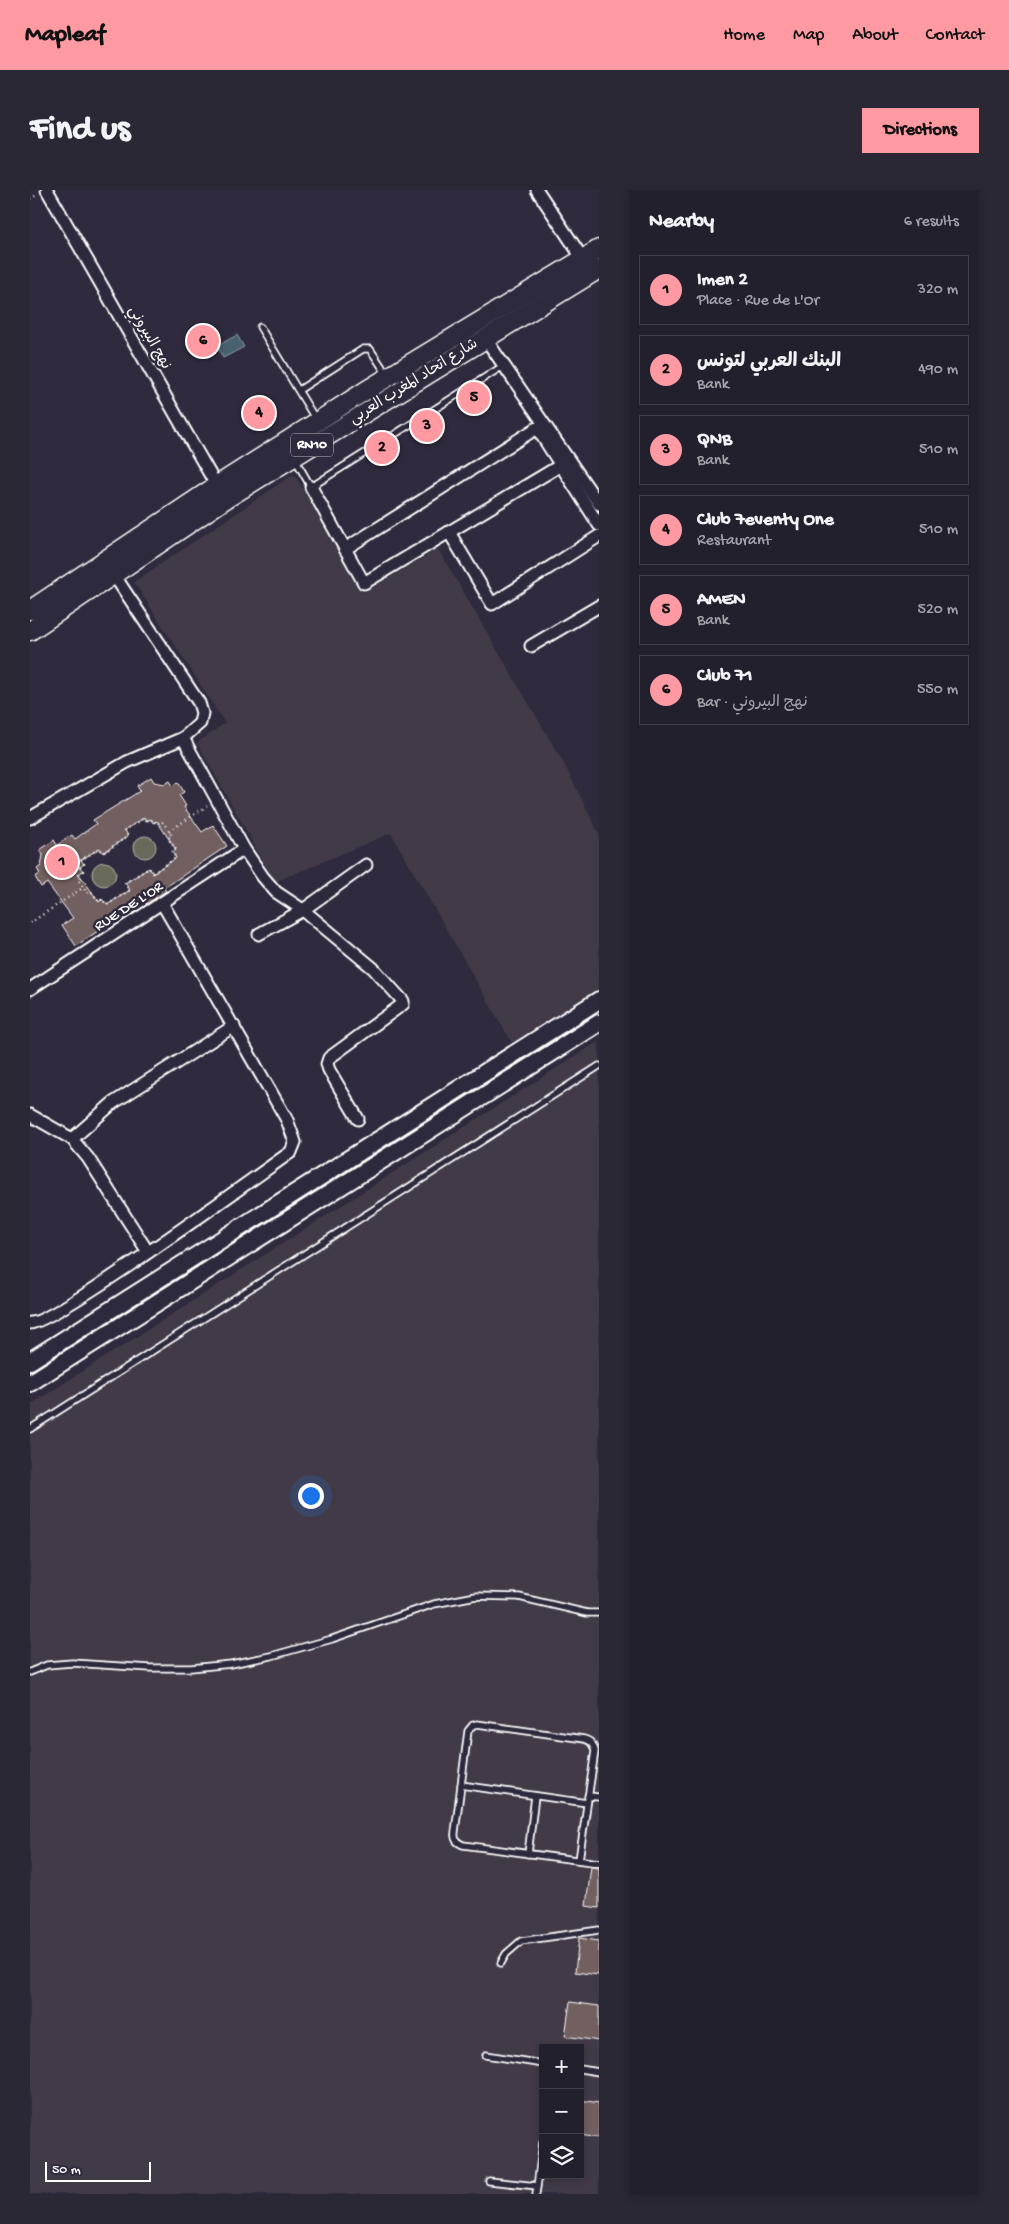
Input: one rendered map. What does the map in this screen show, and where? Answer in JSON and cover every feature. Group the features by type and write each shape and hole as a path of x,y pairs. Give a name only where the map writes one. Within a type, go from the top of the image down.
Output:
{"main road":[{"name":"شارع اتحاد المغرب العربي","path":"30,631 114,575 317,421 599,249"},
{"name":"شارع اتحاد المغرب العربي","path":"30,610 220,493 293,457 599,269"}],"street":[{"name":"نهج البيروني","path":"47,190 220,493"},
{"path":"537,190 584,258"},
{"path":"484,338 599,504"},
{"path":"345,548 537,428 599,525"},
{"path":"311,487 364,583 561,465"},
{"path":"449,532 492,604 599,536"},
{"path":"30,818 127,762 183,738 200,723 202,713 199,703 114,575"},
{"path":"530,646 599,606"},
{"path":"183,738 244,849 263,877 276,892 303,910 372,968 403,1002 403,1004 329,1058 327,1064 329,1070 358,1119"},
{"name":"RUE DE L'OR","path":"30,989 244,849"},
{"path":"259,934 303,910 366,865"},
{"path":"30,1323 35,1323 56,1313 148,1252 291,1152 295,1142 287,1120 162,902"},
{"path":"30,1361 599,1000"},
{"path":"30,1382 599,1023"},
{"path":"72,1138 113,1102 234,1026"},
{"path":"30,1115 72,1138 88,1158 148,1252"}],"lane":[{"path":"260,328 317,421"},
{"path":"299,390 364,349 370,349 389,377"},
{"path":"293,457 311,487 503,366"},
{"path":"30,1428 599,1066"},
{"path":"30,1672 47,1664 72,1663 150,1668 191,1668 231,1664 271,1656 332,1639 434,1604 476,1596 519,1597 587,1613 599,1613"},
{"path":"579,1860 597,1750 590,1741 477,1724 468,1731 454,1838 457,1843 463,1846 599,1863"},
{"path":"461,1785 587,1803"},
{"path":"528,1854 535,1796"},
{"path":"588,1796 599,1797"},
{"path":"501,1963 506,1954 521,1941 599,1930"},
{"path":"486,2055 539,2063"},
{"path":"584,2070 599,2072"},
{"path":"536,2194 539,2171"},
{"path":"489,2181 537,2186"}],"path":[{"path":"169,831 217,799"},
{"path":"144,818 146,821 151,819 153,823 157,821 159,824 163,822 169,831 172,836 168,838 176,850 172,852 176,858 153,873 149,868 125,883 130,890 106,905 102,899 99,902 91,891 87,893 78,879 81,877 79,874 83,871 80,867 84,864 81,860 100,848 103,853 128,836 125,830 144,818"},
{"path":"30,923 84,888"}],"shaded area":[{"path":"294,474 363,593 438,549 563,762 599,834 599,988 512,1043 391,833 275,882 197,743 225,723 134,582"},
{"path":"599,1041 599,2194 30,2194 30,1405"}],"green space":[{"path":"145,836 153,839 156,847 153,855 145,858 137,855 134,847 137,839"},
{"path":"104,862 109,863 115,869 115,879 109,885 104,886 99,885 93,879 92,874 93,869 99,863"}],"water":[{"path":"237,335 244,347 223,358 217,346"}],"building":[{"path":"151,777 154,782 165,784 170,781 173,786 178,782 184,792 179,795 186,806 184,807 202,832 213,825 227,846 164,888 166,891 146,904 143,900 76,946 62,925 73,918 47,883 41,887 35,877 40,874 37,869 41,866 43,855 40,850 54,840 57,845 72,835 75,839 96,824 93,820 140,791 137,786","holes":["144,818 146,821 151,819 153,823 157,821 176,850 172,852 176,858 153,873 149,868 125,883 130,890 107,905 102,899 99,902 79,874 83,871 80,867 84,864 81,860 100,848 103,853 128,836 125,830"]},
{"path":"591,1867 599,1868 599,1908 586,1906"},
{"path":"579,1938 599,1941 599,1975 575,1972"},
{"path":"570,2002 599,2006 599,2041 565,2036"},
{"path":"584,2101 599,2103 599,2138 584,2136"}],"place":[{"name":"Club 71","path":"203,341"},
{"name":"AMEN","path":"474,398"},
{"name":"Club 7eventy One","path":"259,413"},
{"name":"QNB","path":"427,426"},
{"name":"البنك العربي لتونس","path":"382,448"},
{"name":"Imen 2","path":"62,862"}]}
